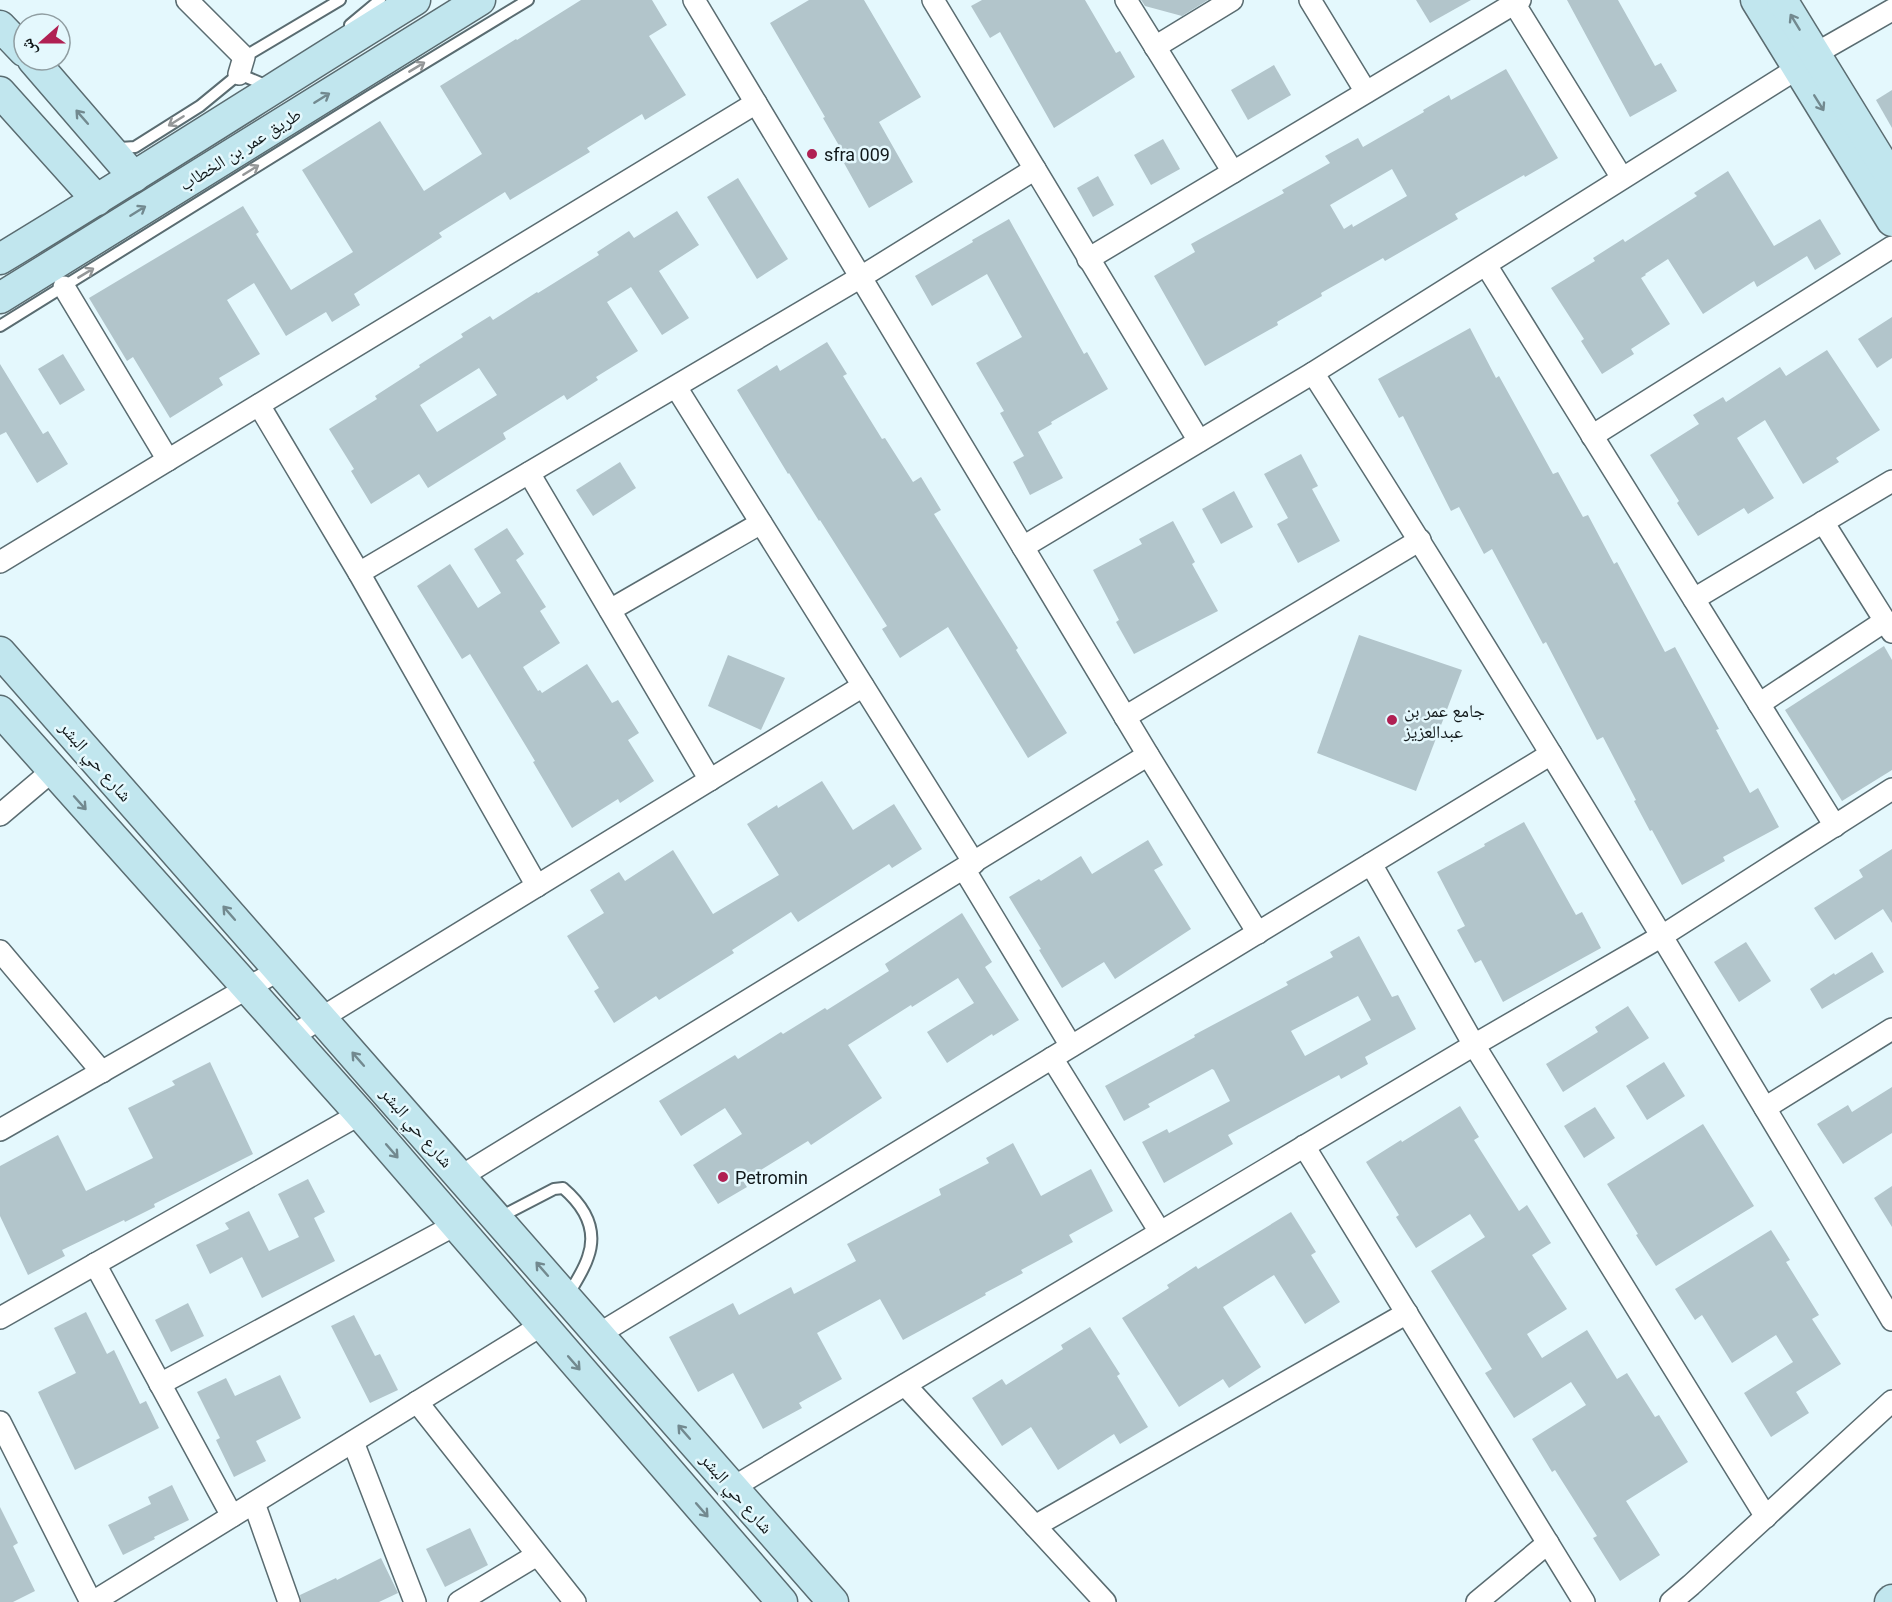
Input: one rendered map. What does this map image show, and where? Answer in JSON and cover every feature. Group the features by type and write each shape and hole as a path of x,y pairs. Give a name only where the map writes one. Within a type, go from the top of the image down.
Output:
{"street":[{"path":"187,0 242,65"},
{"name":"طريق عمر بن الخطاب","path":"0,259 134,177 198,123 273,88 415,0"},
{"name":"طريق عمر بن الخطاب","path":"0,298 480,0"},
{"path":"694,0 1125,717 1258,933"},
{"path":"933,0 1199,441"},
{"path":"1126,0 1233,172"},
{"path":"1155,47 1232,0"},
{"path":"1310,0 1366,92"},
{"path":"1756,0 1806,61 1892,179"},
{"path":"1782,0 1806,61 1892,221"},
{"path":"1089,259 1516,1 1622,178"},
{"path":"1023,547 1313,373 1806,61 1892,10"},
{"path":"0,27 12,39"},
{"path":"44,72 134,177"},
{"path":"0,92 98,200"},
{"path":"0,562 756,104"},
{"path":"359,573 861,278 1035,169"},
{"path":"1592,436 1892,247"},
{"path":"1486,265 1835,826"},
{"path":"64,287 168,460"},
{"path":"1313,373 1420,540 1551,754 1892,1320"},
{"path":"676,387 863,686 969,866 1071,1047"},
{"path":"259,405 359,573 537,886"},
{"path":"529,473 710,780"},
{"path":"1694,599 1892,481"},
{"path":"610,610 760,522"},
{"path":"1760,704 1889,626 1823,522"},
{"path":"1125,717 1420,540"},
{"name":"شارع حي البشر","path":"0,652 567,1298 803,1569 826,1600"},
{"path":"292,1036 863,686"},
{"path":"0,711 360,1114 542,1325 770,1598 803,1569"},
{"path":"598,1334 1551,754"},
{"path":"460,1177 1148,755"},
{"path":"0,815 52,771"},
{"path":"732,1488 1474,1045 1662,936 1892,789"},
{"path":"1371,864 1474,1045 1766,1516"},
{"path":"0,951 102,1072"},
{"path":"0,1130 279,970"},
{"path":"1765,1108 1892,1029"},
{"path":"1052,1058 1160,1233"},
{"path":"0,1318 360,1114"},
{"path":"1304,1146 1584,1602"},
{"path":"160,1384 455,1225"},
{"path":"95,1264 232,1516"},
{"path":"1035,1526 1407,1313"},
{"path":"0,1422 7,1454 92,1602 542,1325"},
{"path":"905,1385 1104,1602"},
{"path":"1671,1602 1892,1401"},
{"path":"417,1402 575,1602"},
{"path":"353,1442 415,1602"},
{"path":"254,1503 290,1602"},
{"path":"1477,1602 1548,1542"},
{"path":"459,1602 537,1555"}],"lane":[{"path":"103,140 120,148 135,147 198,123 242,65 340,0"},
{"path":"242,65 273,88 380,0"},
{"path":"0,326 527,0"},
{"path":"497,1218 554,1189 563,1188 570,1194 589,1219 591,1230 589,1257 567,1298"}],"building":[{"path":"581,0 652,0 667,25 649,36 686,95 645,120 642,114 587,148 590,152 510,200 505,192 439,233 442,237 354,294 360,305 332,322 326,312 286,336 254,283 227,300 260,354 219,378 223,385 170,418 133,357 127,361 89,298 243,206 259,232 256,234 291,290 353,252 302,170 380,121 424,191 482,154 440,86"},
{"path":"809,0 864,0 921,97 879,122 913,182 869,208 844,163 848,161 823,118 825,117 770,23"},
{"path":"982,0 1085,0 1116,53 1120,51 1135,77 1054,128 1000,32 990,38 971,6"},
{"path":"1141,0 1208,0 1182,16 1145,6"},
{"path":"1416,0 1471,0 1430,23"},
{"path":"1567,0 1618,0 1655,66 1661,63 1677,91 1630,117"},
{"path":"1274,65 1291,95 1248,120 1231,90"},
{"path":"1506,69 1558,158 1455,214 1458,219 1385,261 1383,258 1321,293 1322,296 1277,322 1278,325 1205,366 1154,276 1195,252 1191,244 1284,193 1282,190 1330,163 1325,156 1358,138 1363,147 1449,95 1451,100","holes":["1392,169 1407,196 1353,227 1352,224 1344,229 1330,205"]},
{"path":"1892,90 1892,128 1876,100"},
{"path":"1163,139 1180,169 1151,185 1134,155"},
{"path":"1728,171 1774,246 1820,219 1841,254 1815,270 1807,256 1757,287 1754,281 1703,314 1668,259 1641,278 1670,324 1631,349 1634,354 1602,374 1581,341 1584,339 1551,288 1595,261 1593,258 1623,239 1625,242 1697,196 1694,193"},
{"path":"1098,176 1114,205 1093,217 1077,188"},
{"path":"738,178 788,259 757,279 707,197"},
{"path":"677,211 699,245 659,271 689,318 662,335 631,287 607,302 638,351 596,377 598,380 567,400 564,395 503,433 506,439 428,488 419,474 371,504 351,471 354,469 329,429 377,399 375,396 463,337 461,334 490,316 493,320 538,293 599,255 597,252 629,231 634,238","holes":["479,368 497,395 437,432 420,405"]},
{"path":"1009,219 1084,354 1087,352 1108,389 1038,432 1063,478 1030,495 1013,462 1024,456 1000,413 1004,411 976,363 1022,337 987,274 932,306 915,276"},
{"path":"1892,317 1892,358 1877,368 1858,339"},
{"path":"1470,328 1496,378 1499,376 1553,474 1558,472 1583,517 1588,515 1614,564 1617,562 1665,652 1675,647 1750,793 1758,788 1779,827 1723,857 1725,861 1682,885 1652,830 1650,831 1603,737 1597,740 1546,642 1543,644 1492,549 1484,554 1459,507 1451,511 1403,416 1399,418 1378,379"},
{"path":"827,342 847,374 843,376 882,439 885,438 913,482 921,477 941,510 934,514 1018,648 1016,650 1067,733 1028,758 948,627 900,658 882,629 887,626 788,474 737,390 777,365 780,371"},
{"path":"1827,350 1880,430 1836,458 1839,462 1803,484 1765,420 1737,438 1774,498 1748,514 1744,508 1698,536 1650,455 1699,424 1693,415 1723,397 1726,402 1780,367 1786,376"},
{"path":"63,354 85,390 60,405 38,369"},
{"path":"0,364 43,434 48,431 68,464 37,483 6,432 0,435"},
{"path":"1301,454 1318,486 1312,489 1340,541 1298,563 1277,524 1288,518 1264,474"},
{"path":"620,462 636,488 593,516 576,490"},
{"path":"1234,491 1253,527 1221,544 1202,509"},
{"path":"1173,521 1195,562 1192,564 1218,611 1134,654 1116,622 1119,620 1093,570 1142,544 1139,539"},
{"path":"507,528 524,554 516,560 546,607 540,611 560,643 523,667 538,691 542,693 587,664 612,703 618,700 639,733 628,740 654,781 620,803 618,799 572,828 533,762 535,761 470,654 462,659 417,586 450,564 478,608 501,593 474,549"},
{"path":"1359,635 1462,670 1416,791 1317,753"},
{"path":"1884,646 1892,660 1892,770 1842,801 1785,710"},
{"path":"728,655 785,678 761,730 708,706"},
{"path":"822,781 853,830 894,804 922,849 892,868 889,864 798,922 791,912 732,950 734,953 659,1000 656,996 614,1023 594,991 599,988 567,936 604,913 590,890 619,872 625,881 673,850 713,914 779,875 747,824"},
{"path":"1524,822 1576,915 1582,912 1601,948 1503,1002 1481,960 1475,963 1457,930 1465,926 1437,872"},
{"path":"1148,840 1163,865 1154,870 1191,929 1115,979 1104,962 1062,988 1009,897 1039,879 1041,881 1081,856 1092,874"},
{"path":"1892,849 1892,923 1883,909 1835,940 1814,908 1863,877 1859,870"},
{"path":"962,913 992,962 985,967 1019,1020 993,1036 992,1034 947,1063 927,1032 974,1003 958,978 912,1007 911,1005 848,1045 882,1098 811,1145 808,1141 743,1181 747,1187 718,1204 693,1165 742,1134 725,1108 681,1136 659,1101 735,1055 738,1059 781,1032 783,1034 825,1008 827,1010 889,971 885,964"},
{"path":"1359,936 1392,997 1398,995 1416,1029 1365,1057 1368,1064 1341,1079 1339,1075 1228,1135 1233,1144 1164,1183 1142,1142 1167,1129 1169,1133 1230,1101 1214,1070 1212,1069 1148,1104 1150,1107 1124,1121 1105,1086 1288,985 1286,982 1333,957 1330,952","holes":["1358,996 1371,1020 1305,1056 1291,1031"]},
{"path":"1746,942 1771,981 1739,1002 1714,962"},
{"path":"1872,952 1884,972 1822,1009 1810,989"},
{"path":"1628,1006 1649,1038 1563,1092 1546,1064 1598,1032 1595,1027"},
{"path":"210,1062 253,1154 154,1204 155,1207 62,1250 65,1256 28,1275 0,1216 0,1166 58,1135 86,1191 153,1158 128,1108 175,1085 172,1081"},
{"path":"1664,1062 1685,1096 1647,1120 1626,1086"},
{"path":"1892,1087 1892,1133 1843,1164 1817,1124 1848,1105 1852,1112"},
{"path":"1460,1106 1479,1137 1474,1140 1519,1211 1527,1205 1551,1243 1532,1255 1567,1309 1527,1334 1542,1358 1587,1330 1617,1379 1627,1373 1655,1417 1659,1415 1688,1462 1626,1501 1660,1555 1620,1581 1593,1538 1597,1536 1555,1470 1552,1472 1532,1439 1586,1405 1571,1382 1514,1418 1485,1373 1492,1369 1431,1271 1485,1237 1470,1214 1416,1248 1396,1217 1399,1215 1366,1162"},
{"path":"1595,1107 1615,1138 1584,1158 1564,1126"},
{"path":"1703,1124 1754,1206 1656,1266 1607,1184"},
{"path":"1013,1143 1041,1196 1091,1169 1113,1211 1069,1235 1073,1242 1021,1270 1023,1273 903,1340 880,1299 817,1333 842,1379 799,1403 802,1408 763,1429 733,1373 698,1392 669,1337 733,1303 739,1315 791,1287 794,1294 856,1261 847,1244 941,1195 939,1189 989,1163 986,1158"},
{"path":"308,1179 325,1212 314,1218 335,1261 262,1298 242,1257 210,1274 196,1245 229,1229 225,1223 249,1211 269,1251 299,1237 278,1194"},
{"path":"1892,1186 1892,1227 1874,1198"},
{"path":"1291,1212 1316,1252 1311,1255 1340,1302 1305,1324 1274,1275 1223,1307 1261,1367 1229,1388 1223,1379 1179,1407 1122,1318 1169,1288 1167,1285 1196,1266 1198,1269"},
{"path":"1771,1230 1790,1260 1786,1262 1819,1315 1812,1319 1841,1364 1796,1392 1809,1413 1771,1437 1744,1393 1793,1362 1776,1335 1732,1363 1702,1315 1695,1320 1675,1289"},
{"path":"188,1303 204,1336 171,1352 155,1320"},
{"path":"86,1312 107,1354 114,1350 140,1404 146,1401 159,1428 75,1470 38,1392 76,1373 54,1328"},
{"path":"354,1315 375,1356 380,1354 398,1390 370,1403 331,1326"},
{"path":"1090,1327 1120,1374 1117,1376 1148,1427 1120,1444 1114,1434 1058,1470 1031,1427 1002,1446 972,1398 1002,1379 1006,1385 1063,1349 1061,1345"},
{"path":"280,1375 301,1418 256,1441 266,1461 234,1477 216,1440 220,1438 197,1392 226,1378 235,1396"},
{"path":"172,1485 189,1520 123,1555 108,1525 151,1504 148,1497"},
{"path":"0,1507 18,1543 13,1546 35,1591 13,1602 0,1602"},
{"path":"470,1528 488,1565 445,1587 426,1549"},
{"path":"381,1558 398,1593 379,1602 301,1602 300,1595"}],"place":[{"name":"sfra 009","path":"812,154"},
{"name":"جامع عمر بن عبدالعزيز","path":"1392,720"},
{"name":"Petromin","path":"723,1177"}]}
